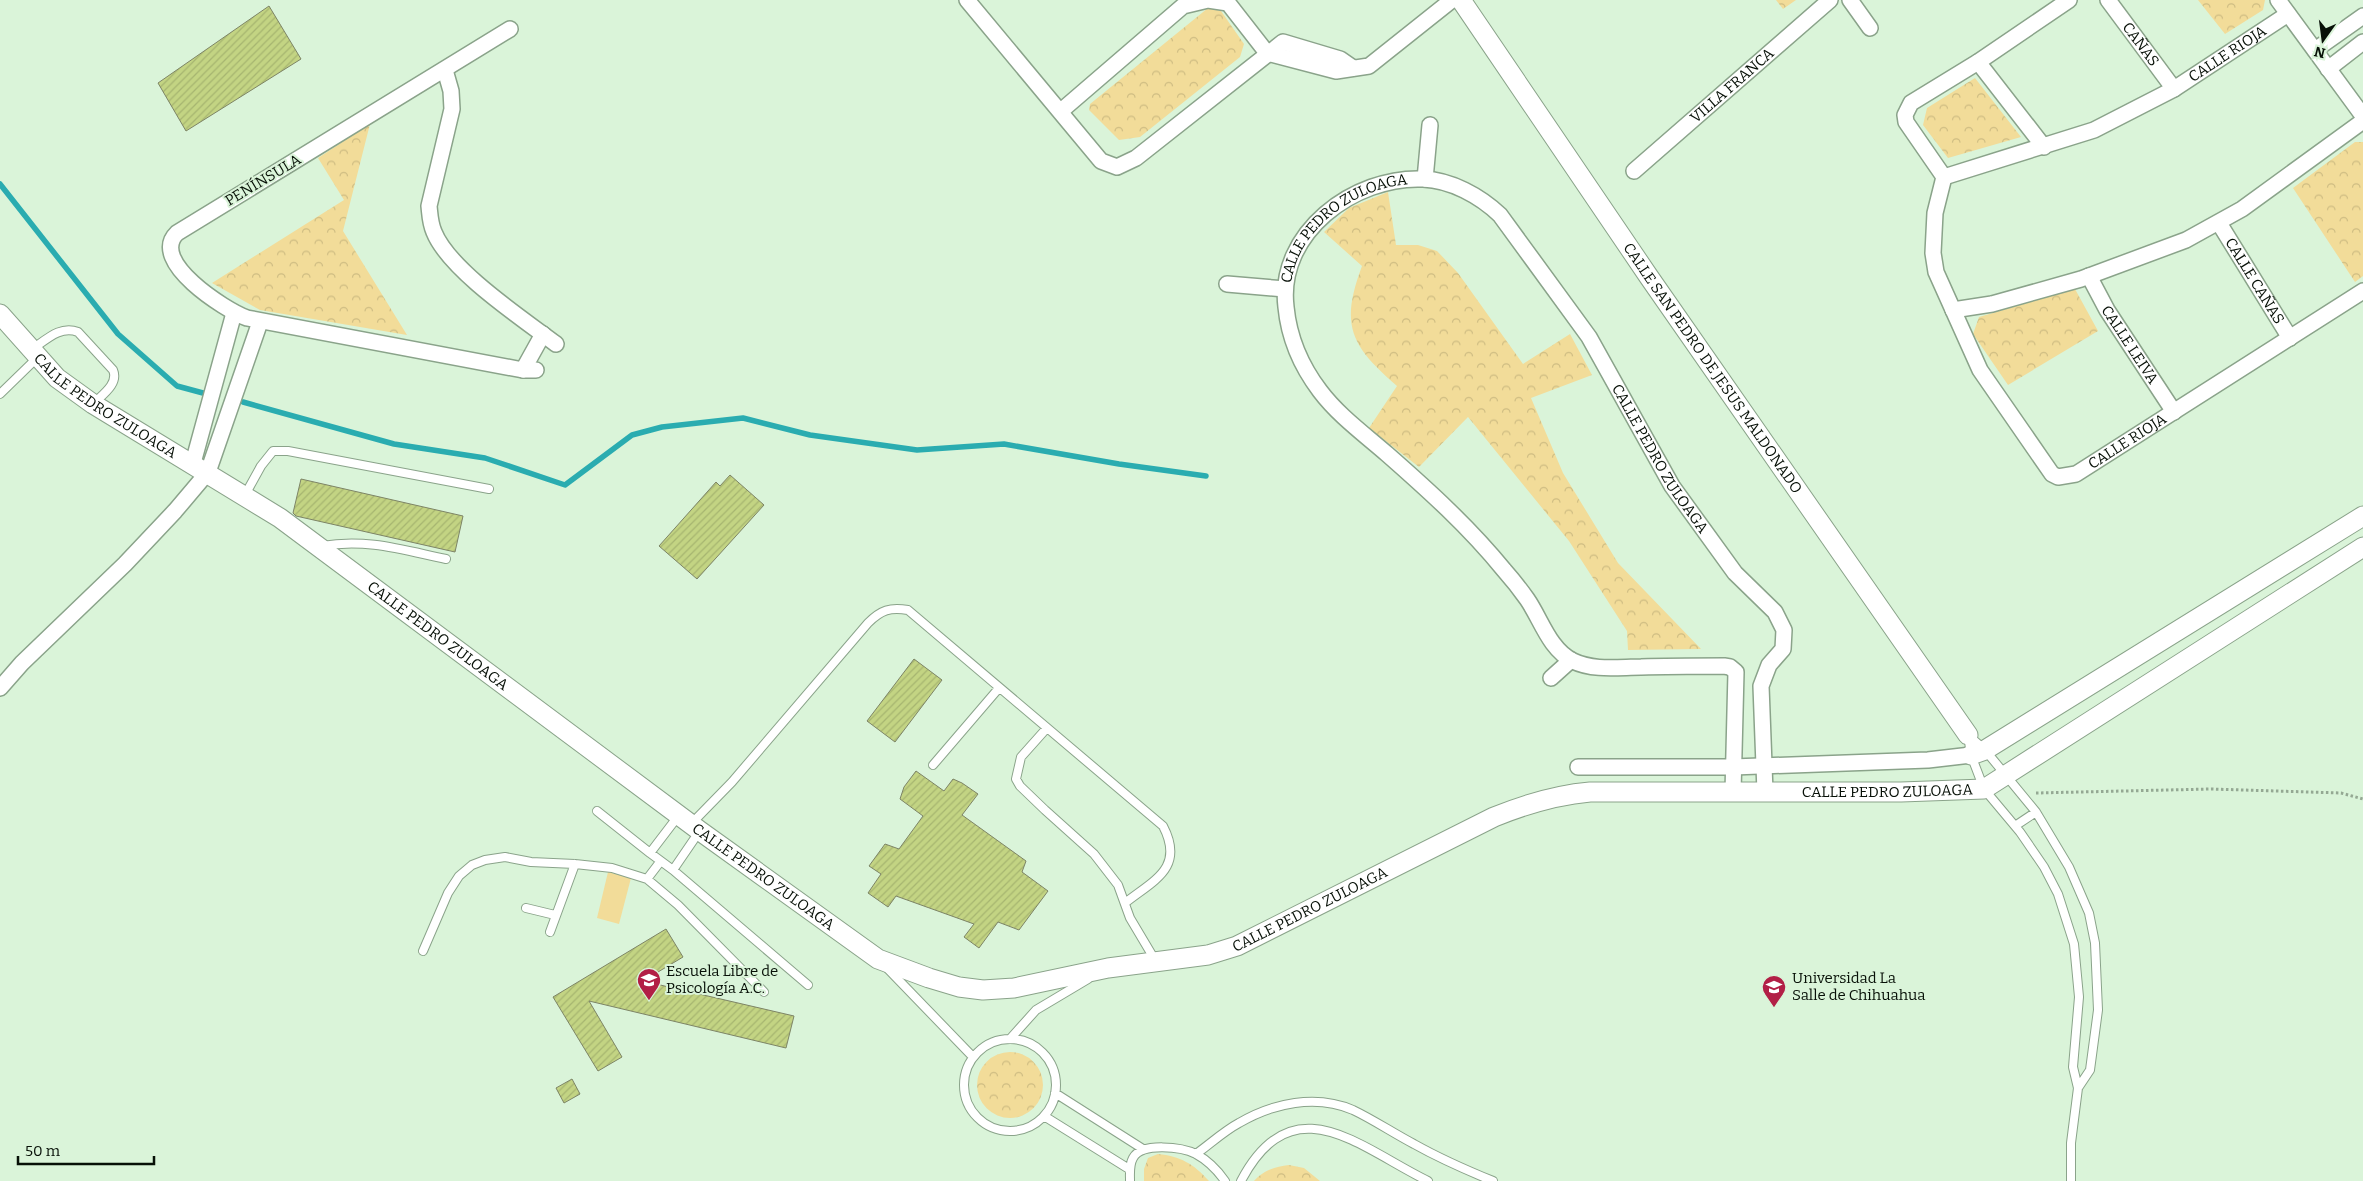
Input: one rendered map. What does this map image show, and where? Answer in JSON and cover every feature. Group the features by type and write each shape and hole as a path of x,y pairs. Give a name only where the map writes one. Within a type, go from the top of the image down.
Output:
{"street":[{"path":"967,0 1101,161 1118,167 1136,158 1283,42 1340,59 1353,68 1369,66 1452,0"},
{"path":"1061,111 1183,6 1208,0 1228,3 1268,53"},
{"name":"CALLE SAN PEDRO DE JESUS MALDONADO","path":"1461,0 1648,277 1968,735"},
{"name":"VILLA FRANCA","path":"1634,171 1830,0"},
{"path":"1850,0 1870,28"},
{"path":"1944,177 1906,122 1905,115 1911,103 1978,62 2069,0"},
{"name":"CAÑAS","path":"2108,0 2174,89"},
{"path":"2278,0 2363,116"},
{"name":"CALLE RIOJA","path":"2288,14 2174,89 2094,130 1944,177 1936,213 1933,253 1936,272 1980,370 2052,474 2058,477 2076,474 2363,290"},
{"path":"2314,50 2363,16"},
{"name":"PENÍNSULA","path":"510,29 173,237 170,250 174,262 180,270 204,292 234,313 260,322 529,370 543,334"},
{"path":"2328,69 2363,42"},
{"path":"1978,62 2044,146"},
{"path":"445,70 451,91 452,109 429,206 430,221 434,234 447,254 467,273 556,344"},
{"path":"1953,310 1992,304 2088,276 2186,240 2219,223 2363,121"},
{"path":"1424,179 1430,125"},
{"name":"CALLE PEDRO ZULOAGA","path":"1733,792 1736,672 1734,669 1724,666 1598,667 1571,660 1559,650 1548,636 1528,600 1485,546 1433,495 1343,416 1321,393 1303,367 1296,348 1286,307 1286,276 1296,250 1312,228 1335,206 1355,192 1383,183 1406,179 1424,179 1485,200 1500,215 1589,338 1672,486 1735,572 1775,612 1784,630 1785,640 1783,648 1765,672 1761,686 1765,792"},
{"name":"CALLE CAÑAS","path":"2219,223 2290,338"},
{"name":"CALLE LEIVA","path":"2088,276 2107,310 2174,412"},
{"path":"1227,284 1285,289"},
{"path":"200,467 214,386 234,313"},
{"name":"CALLE PEDRO ZULOAGA","path":"1,317 57,378 93,404 245,495 320,546 690,823 878,959 959,987 983,990 1014,988 1108,968 1208,955 1237,946 1494,817 1545,799 1590,792 1962,791 1984,789 2006,777 2363,547"},
{"path":"0,688 22,663 125,564 176,511 236,393 260,322"},
{"path":"214,386 236,393"},
{"path":"1978,752 2363,516"},
{"path":"1551,678 1571,660"},
{"path":"0,668 22,663"},
{"name":"CALLE PEDRO ZULOAGA","path":"1578,767 1733,767 1928,760 1978,752"}],"lane":[{"path":"0,394 34,354 63,330 71,329 78,332 116,375 114,382 93,404"},
{"path":"245,495 261,466 273,451 288,451 490,489"},
{"path":"320,546 343,542 367,543 446,559"},
{"path":"650,853 690,823 732,782 878,613 888,608 908,610 1046,729 1163,826 1171,841 1172,851 1167,867 1162,874 1125,904"},
{"path":"933,765 999,688"},
{"path":"1046,729 1021,757 1016,779 1020,786 1094,854 1118,885 1140,938 1156,962"},
{"path":"1968,735 1978,752 2006,777 2036,812 2070,867 2080,890 2096,943 2098,1010 2090,1070 2078,1088"},
{"path":"1968,735 1978,752 1984,789 2015,826 2044,867 2058,894 2074,944 2079,997 2073,1067 2078,1088 2071,1143 2071,1181"},
{"path":"597,811 672,870 808,985"},
{"path":"2015,826 2036,812"},
{"path":"672,870 690,823"},
{"path":"423,951 448,893 459,876 472,865 485,860 505,857 531,862 612,868 647,879 678,905 764,992"},
{"path":"647,879 660,862"},
{"path":"550,932 574,864"},
{"path":"526,908 555,915"},
{"name":"CALLE PEDRO ZULOAGA","path":"878,959 973,1057"},
{"path":"1010,1039 1036,1010 1108,968"},
{"path":"1010,1039 1024,1041 1036,1047 1046,1056 1056,1080 1055,1093 1052,1105 1044,1116 1032,1125 1017,1130 1002,1130 987,1125 975,1115 967,1102 964,1086 966,1071 973,1057 989,1044 1010,1039"},
{"path":"1055,1093 1143,1149 1168,1147 1196,1154 1210,1164 1225,1181"},
{"path":"1196,1154 1239,1123 1292,1103 1312,1102 1332,1104 1352,1110 1414,1144 1494,1181"},
{"path":"1044,1116 1129,1169"},
{"path":"1241,1181 1253,1163 1279,1137 1304,1128 1321,1128 1341,1134 1428,1181"},
{"path":"1130,1181 1129,1169 1134,1157 1143,1149"}],"path":[{"path":"2020,794 2220,790 2341,793 2363,799"}],"green space":[{"path":"1776,0 1796,0 1783,9"},
{"path":"2198,0 2265,0 2263,10 2225,34"},
{"path":"1208,8 1221,11 1244,44 1240,57 1140,137 1119,140 1089,110 1090,104"},
{"path":"1975,78 2021,137 1948,158 1923,125 1927,108"},
{"path":"370,124 343,231 407,335 260,310 212,283 344,200 318,158"},
{"path":"2355,142 2363,142 2363,276 2355,282 2293,188"},
{"path":"1388,192 1396,245 1418,245 1437,251 1458,273 1523,364 1570,334 1592,375 1531,398 1563,473 1618,563 1701,649 1628,650 1627,631 1569,541 1468,417 1419,467 1369,428 1397,386 1359,346 1354,333 1351,319 1352,304 1355,286 1362,266 1324,232 1349,208"},
{"path":"2075,289 2098,331 2008,385 1973,334 1979,317"},
{"path":"608,872 631,878 619,924 597,918"},
{"path":"1004,1052 1016,1052 1028,1057 1038,1067 1043,1079 1041,1098 1028,1113 1016,1118 1004,1118 992,1113 982,1103 977,1091 977,1079 982,1067 992,1057"},
{"path":"1158,1154 1186,1162 1209,1181 1144,1181 1144,1169 1148,1158"},
{"path":"1289,1165 1304,1168 1320,1181 1254,1181 1270,1170"}],"building":[{"path":"269,6 301,59 186,131 158,83"},
{"path":"730,475 764,505 697,579 659,546 716,482 720,486"},
{"path":"301,479 463,516 455,552 296,516 293,513"},
{"path":"914,659 942,680 895,742 867,721"},
{"path":"916,771 944,791 953,779 978,794 962,815 1026,861 1022,872 1048,891 1019,930 998,922 979,948 964,937 974,924 896,896 888,907 868,893 881,874 869,866 885,844 899,849 923,816 900,799 904,787"},
{"path":"666,929 683,957 643,981 794,1016 786,1048 589,1001 622,1057 598,1071 553,997"},
{"path":"572,1079 580,1094 564,1103 556,1088"}],"waterway":[{"path":"0,184 118,334 177,386 203,393"},
{"path":"243,402 394,444 485,458 565,485 632,435 662,427 743,418 810,435 917,450 1004,444 1119,464 1206,476"}],"place":[{"name":"Escuela Libre de Psicología A.C.","path":"649,1001"},
{"name":"Universidad La Salle de Chihuahua","path":"1774,1008"}]}
